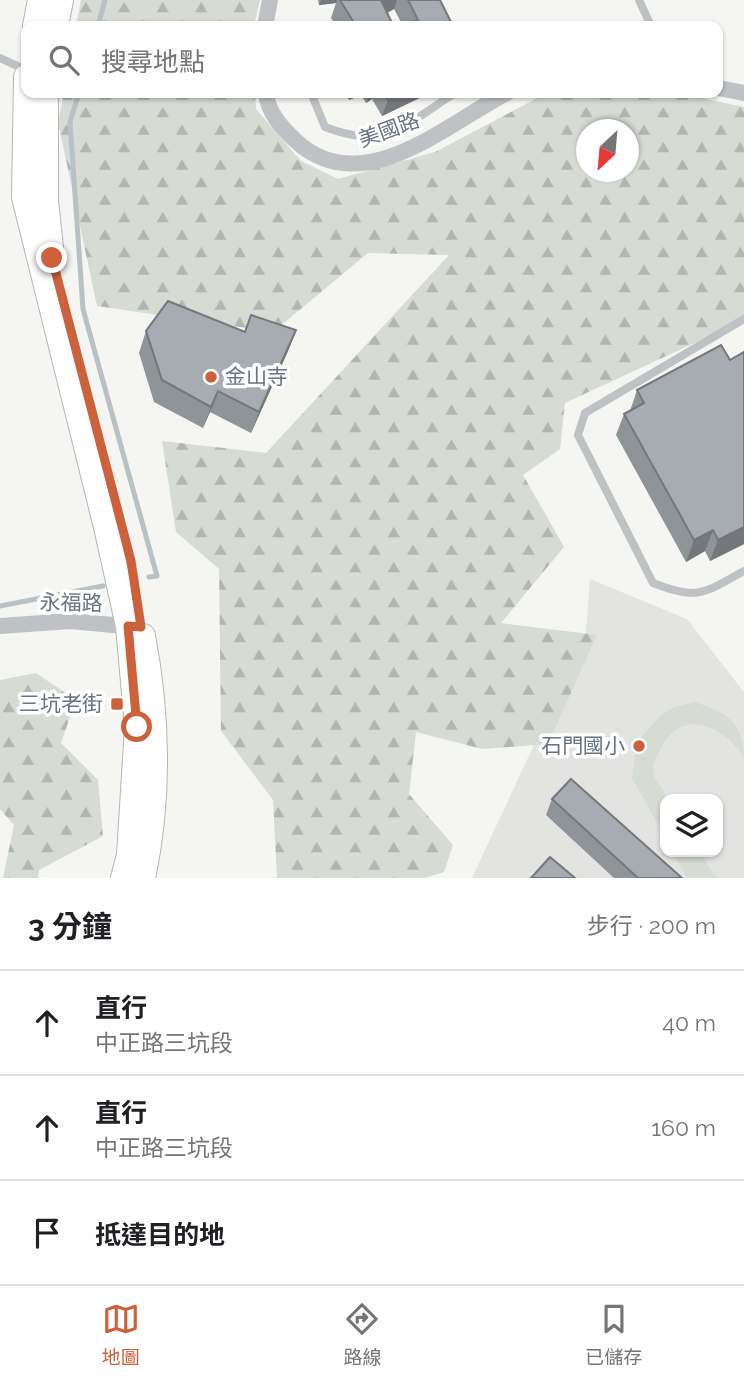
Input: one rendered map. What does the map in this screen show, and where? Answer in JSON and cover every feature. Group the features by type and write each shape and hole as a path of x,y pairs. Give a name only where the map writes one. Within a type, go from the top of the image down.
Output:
{"main road":[{"path":"36,21 40,0"},
{"path":"57,21 61,0"},
{"path":"26,98 24,197 134,627 154,693 153,788 149,849 143,878"},
{"path":"46,98 47,201 52,258 131,561 137,727 129,855 123,878"}],"street":[{"path":"266,21 270,0"},
{"path":"723,89 744,93"},
{"name":"美國路","path":"268,98 280,127 313,156 334,163 366,164 416,146 498,98"},
{"name":"永福路","path":"0,626 71,621 134,627"}],"lane":[{"path":"639,0 649,21"},
{"path":"0,58 21,68"},
{"path":"313,98 326,127 351,137 374,137 386,136 447,98"},
{"path":"744,319 585,413 578,435 653,583 681,594 702,594 744,571"}],"shaded area":[{"name":"石門國小","path":"590,579 687,619 744,692 744,878 472,878 586,633"}],"green space":[{"path":"81,0 260,0 255,21 77,21"},
{"path":"63,98 255,98 256,109 301,161 338,179 435,152 538,98 701,98 744,107 744,320 565,403 560,449 523,475 564,547 501,623 597,635 548,744 482,749 416,732 409,794 453,845 444,872 424,878 277,878 273,800 221,731 219,569 176,532 162,441 266,453 449,255 368,253 273,332 97,306 58,122"},
{"path":"36,673 76,700 61,743 98,780 103,836 39,870 38,878 3,878 14,825 0,809 0,680"},
{"path":"695,702 716,710 731,720 741,735 744,758 726,737 703,726 680,728 670,735 657,755 653,768 654,776 665,794 660,794 660,828 632,778 637,742 660,716 674,707"},
{"path":"676,857 703,857 716,878 687,878"}],"building":[{"path":"340,0 381,0 391,21 353,21"},
{"path":"408,0 440,0 450,21 416,21 418,20"},
{"name":"金山寺","path":"168,301 245,332 251,315 296,330 259,412 218,391 211,407 162,380 146,331"},
{"path":"721,345 730,360 744,352 744,527 718,540 713,530 694,540 624,414 644,403 637,390"},
{"path":"571,779 682,878 638,878 552,799"},
{"path":"550,857 575,878 531,878"}],"waterway":[{"path":"99,21 105,0"},
{"path":"77,98 70,122 83,309 157,576 149,577"},
{"path":"0,606 103,586"}],"place":[{"name":"金山寺","path":"211,377"},
{"name":"三坑老街","path":"117,704"},
{"name":"石門國小","path":"639,746"}],"route":[{"path":"52,258 131,561 141,627 128,626 137,727"}]}
